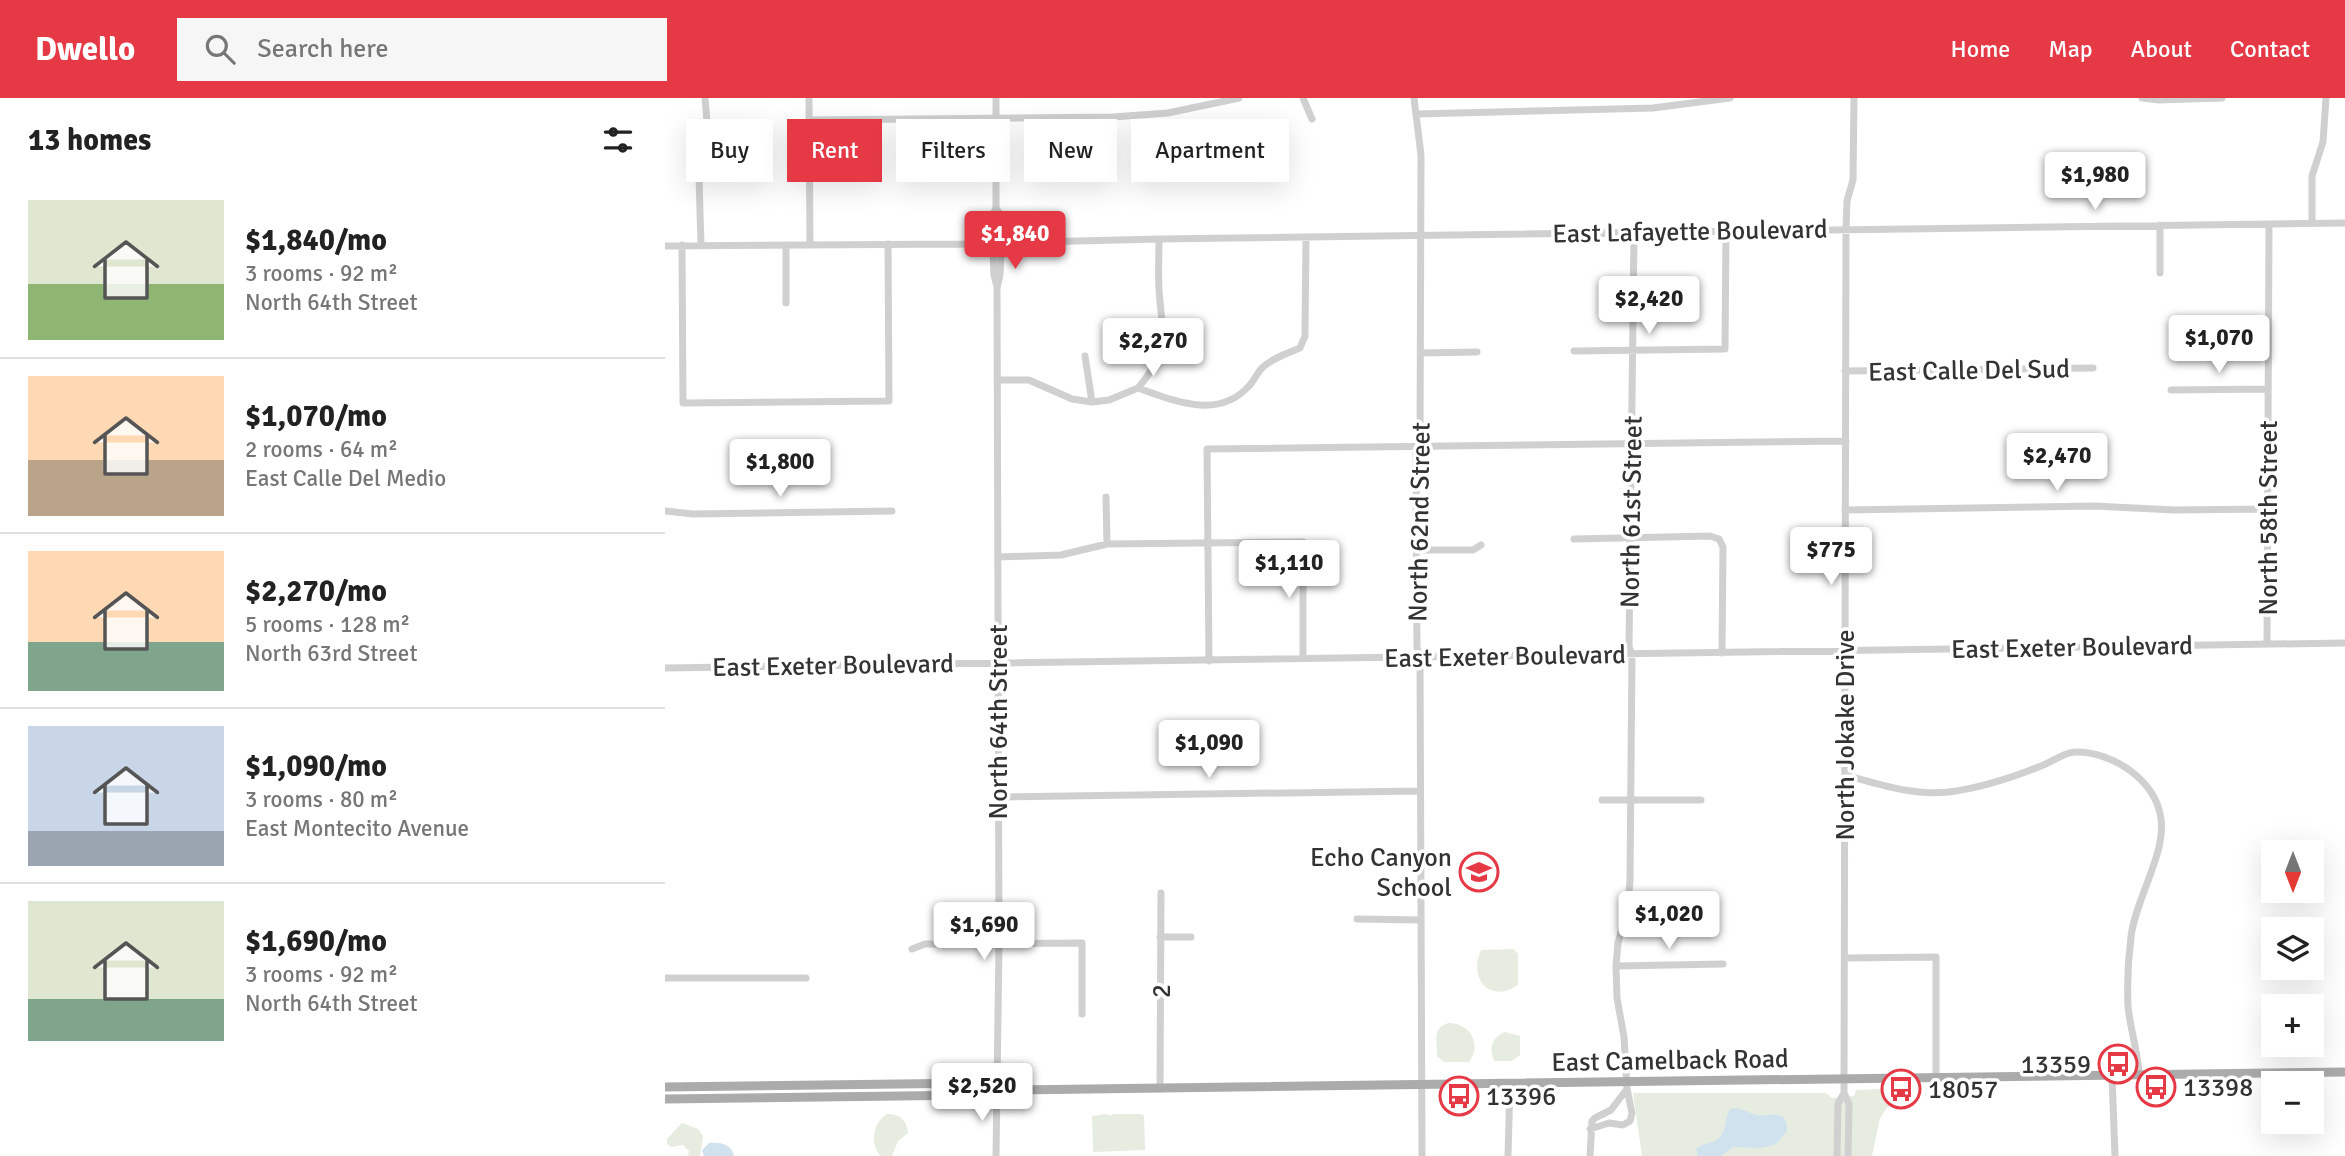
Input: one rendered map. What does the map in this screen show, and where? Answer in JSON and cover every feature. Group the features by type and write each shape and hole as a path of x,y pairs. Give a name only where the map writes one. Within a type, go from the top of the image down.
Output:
{"main road":[{"name":"East Camelback Road","path":"665,1100 977,1095 996,1090 1510,1083 1627,1086 1843,1078 2345,1072"},
{"name":"East Camelback Road","path":"665,1087 977,1083 996,1090"},
{"path":"869,1084 869,1096"},
{"path":"782,1086 782,1098"}],"street":[{"path":"701,245 699,177 707,122 705,98"},
{"path":"809,98 809,119"},
{"path":"996,98 996,119 1168,113 1239,98"},
{"path":"1303,98 1312,119"},
{"name":"North 62nd Street","path":"1414,98 1421,155 1422,236 1420,446 1416,453 1417,648 1420,658 1422,1156"},
{"path":"1417,114 1639,109 1730,98"},
{"name":"North Jokake Drive","path":"1844,1093 1846,228 1847,201 1853,180 1854,98"},
{"path":"2141,98 2222,98"},
{"path":"2312,223 2312,176 2325,133 2326,98"},
{"path":"810,182 810,244"},
{"path":"996,182 996,208 990,236 997,249"},
{"path":"996,208 1000,214 1003,236 997,249"},
{"name":"East Lafayette Boulevard","path":"665,246 965,244 997,249 1036,242 1159,239 2345,223"},
{"name":"North 58th Street","path":"2267,643 2269,224"},
{"path":"2160,225 2160,273"},
{"path":"1574,351 1725,349 1726,231"},
{"name":"North 61st Street","path":"1614,1124 1623,1125 1630,1121 1632,1113 1616,966 1630,887 1632,654 1629,647 1634,233"},
{"name":"East Lafayette Boulevard","path":"965,244 972,239 990,236 1036,242"},
{"path":"1138,388 1171,400 1199,406 1220,405 1249,386 1262,368 1282,355 1300,348 1305,336 1306,237"},
{"path":"997,380 1029,380 1072,399 1092,402 1109,400 1138,388 1158,358 1164,338 1159,289 1159,239"},
{"path":"682,246 683,402 889,401 888,244"},
{"path":"786,245 786,303"},
{"name":"North 64th Street","path":"996,1156 999,944 997,288 1000,275 997,249"},
{"path":"1421,354 1477,352"},
{"path":"1085,356 1092,402"},
{"name":"East Calle Del Sud","path":"1845,371 2093,368"},
{"path":"2171,390 2268,388"},
{"path":"1209,661 1207,449 1846,441"},
{"path":"1106,497 1107,544"},
{"path":"1845,510 2094,506 2173,510 2268,509"},
{"path":"665,511 693,514 892,511"},
{"path":"1574,539 1710,536 1719,539 1723,547 1722,653"},
{"path":"998,557 1061,555 1107,544 1303,542 1303,659"},
{"path":"1416,550 1473,550 1481,545"},
{"name":"East Exeter Boulevard","path":"665,668 2345,643"},
{"path":"1845,775 1883,786 1947,792 1991,785 2073,752 2100,755 2125,766 2151,794 2161,818 2159,846 2141,895 2129,951 2129,1008 2139,1057 2139,1074"},
{"path":"998,797 1420,791"},
{"path":"1602,800 1701,800"},
{"name":"2","path":"1160,1088 1161,894"},
{"path":"1357,919 1420,920"},
{"path":"1160,937 1191,937"},
{"path":"912,949 925,943 1081,943 1082,1014"},
{"path":"1845,958 1935,957 1936,1077"},
{"path":"1616,966 1723,964"},
{"path":"665,978 806,978"},
{"path":"2112,1075 2115,1156"},
{"path":"1509,1156 1510,1083"},
{"path":"1614,1124 1609,1117 1611,1111 1627,1086"},
{"path":"1837,1156 1838,1104 1844,1093"},
{"path":"1844,1093 1849,1104 1848,1156"},
{"path":"1590,1156 1590,1129 1595,1118 1611,1111"},
{"path":"1590,1129 1614,1124"}],"shaded area":[{"path":"1514,949 1518,954 1518,985 1499,992 1491,990 1484,985 1477,970 1481,950"},
{"path":"1449,1023 1463,1027 1472,1036 1474,1048 1469,1062 1444,1062 1437,1056 1438,1031"},
{"path":"1505,1032 1520,1036 1520,1055 1512,1061 1494,1061 1492,1043"},
{"path":"1901,1088 1880,1118 1872,1156 1642,1156 1633,1093 1826,1093 1832,1098 1854,1096 1856,1090"},
{"path":"887,1114 902,1119 908,1133 898,1141 892,1156 881,1156 875,1146 874,1134 878,1122"},
{"path":"1142,1114 1145,1150 1093,1151 1092,1116"},
{"path":"682,1123 698,1129 703,1136 700,1156 688,1156 689,1151 683,1145 671,1147 667,1144 667,1139"}],"water":[{"path":"1736,1108 1758,1115 1782,1116 1787,1131 1775,1145 1760,1148 1733,1147 1721,1156 1698,1156 1696,1149 1721,1136 1730,1109"},
{"path":"709,1143 725,1145 731,1149 734,1156 704,1156 702,1150"}],"place":[{"name":"Echo Canyon School","path":"1479,872"},
{"name":"13359","path":"2118,1064"},
{"name":"13398","path":"2156,1087"},
{"name":"18057","path":"1901,1089"},
{"name":"13396","path":"1459,1096"}]}
